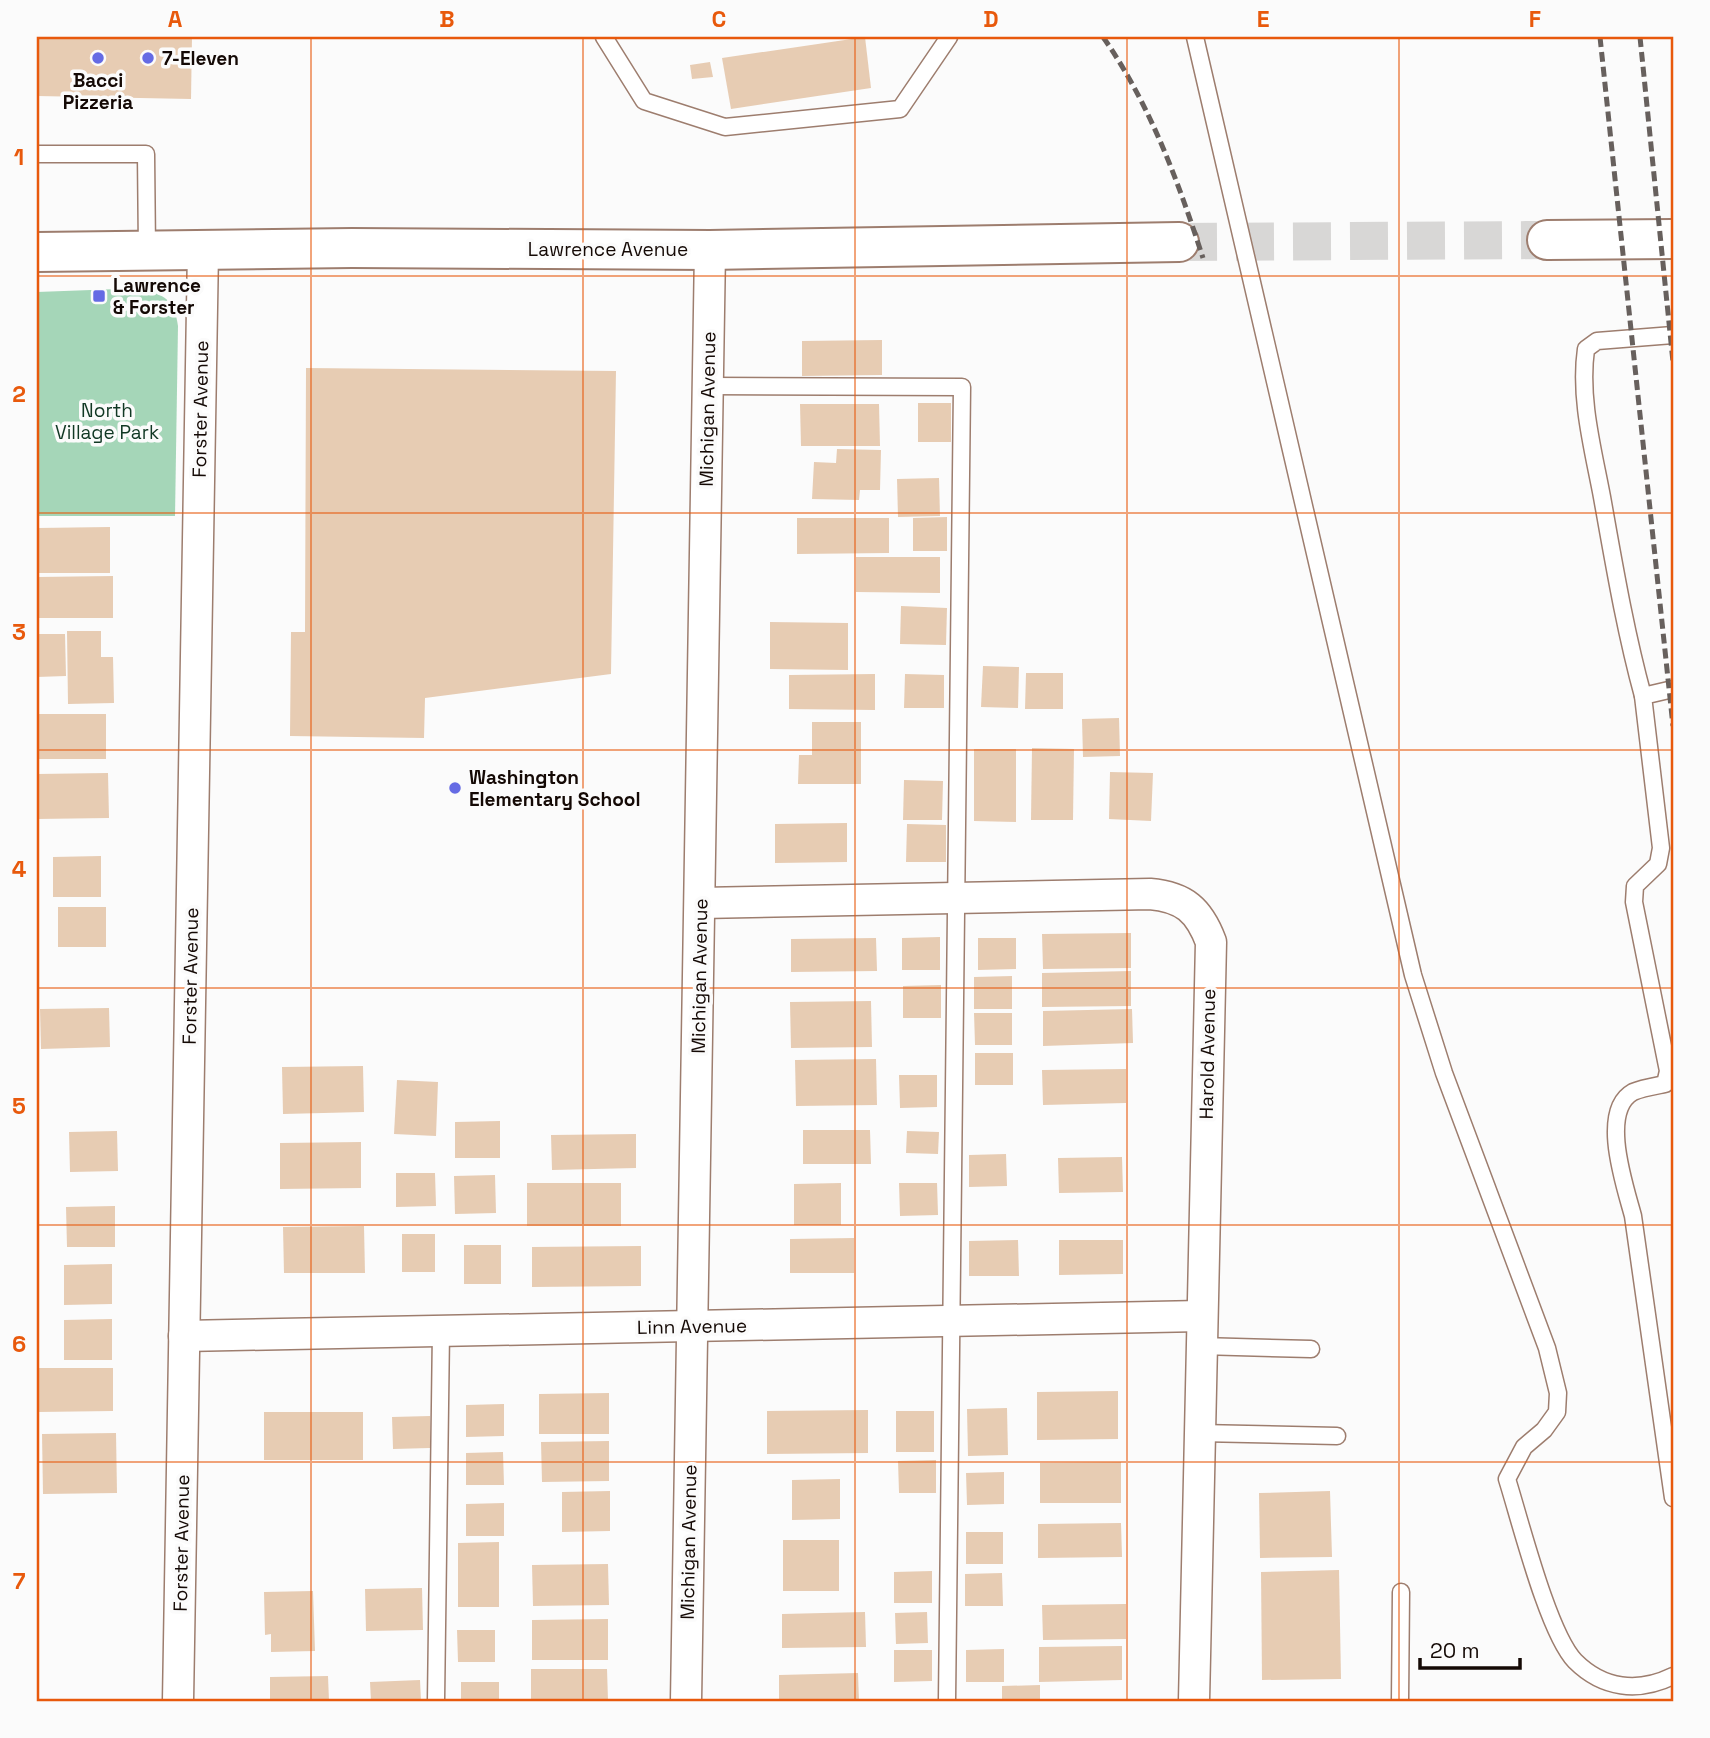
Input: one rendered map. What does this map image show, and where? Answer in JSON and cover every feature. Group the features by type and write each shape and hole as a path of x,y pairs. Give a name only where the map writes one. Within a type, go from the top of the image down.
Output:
{"main road":[{"path":"1546,240 1673,239"},
{"name":"Lawrence Avenue","path":"37,252 710,250 1179,243"}],"street":[{"name":"Forster Avenue","path":"178,1701 203,250"},
{"name":"Michigan Avenue","path":"686,1701 710,250"},
{"name":"Harold Avenue","path":"701,902 1173,896 1191,908 1204,923 1211,942 1200,1346 1195,1701"},
{"name":"Linn Avenue","path":"184,1336 1201,1316"}],"lane":[{"path":"604,37 644,101 725,127 900,109 949,37"},
{"path":"1195,37 1413,975 1444,1073 1547,1348 1558,1393 1557,1412 1545,1430 1524,1447 1507,1479 1554,1627 1574,1660 1612,1687 1639,1687 1673,1676"},
{"path":"37,154 146,154 147,251"},
{"path":"1673,335 1597,341 1586,349 1583,367 1587,412 1621,603 1643,696 1661,848 1658,864 1636,886 1634,902 1668,1072 1665,1084 1634,1092 1622,1102 1616,1116 1620,1173 1633,1216 1673,1498"},
{"path":"708,386 962,387 947,1701"},
{"path":"1643,696 1673,689"},
{"path":"436,1701 441,1331"},
{"path":"1200,1346 1311,1349"},
{"path":"1199,1433 1337,1436"},
{"path":"1400,1701 1401,1592"}],"green space":[{"name":"North Village Park","path":"145,288 169,301 178,326 175,516 37,516 37,292"}],"building":[{"path":"37,37 192,37 191,99 37,96"},
{"path":"865,37 871,88 731,109 722,58"},
{"path":"710,62 713,77 692,79 690,65"},
{"path":"882,340 882,375 802,376 802,341"},
{"path":"306,368 616,371 611,674 425,698 424,738 290,736 291,632 305,632"},
{"path":"918,403 951,403 951,442 918,442"},
{"path":"800,404 879,404 880,446 801,446"},
{"path":"837,449 881,450 880,490 860,490 859,500 812,499 814,462 836,463"},
{"path":"939,478 940,516 898,517 897,479"},
{"path":"947,517 947,551 913,551 913,518"},
{"path":"797,518 889,518 889,553 797,554"},
{"path":"110,527 110,573 37,573 37,528"},
{"path":"856,557 940,557 940,593 856,592"},
{"path":"113,576 113,618 37,618 37,577"},
{"path":"901,606 947,608 946,645 900,644"},
{"path":"770,622 848,623 848,670 770,669"},
{"path":"67,631 101,631 101,657 113,657 114,703 68,704"},
{"path":"37,634 65,634 66,676 37,677"},
{"path":"983,666 1019,667 1018,708 981,707"},
{"path":"1026,673 1063,673 1063,709 1025,709"},
{"path":"875,674 875,710 789,709 789,675"},
{"path":"905,674 944,675 944,708 904,708"},
{"path":"37,714 106,714 106,759 37,759"},
{"path":"1119,718 1120,756 1083,757 1082,719"},
{"path":"812,722 861,722 861,784 798,784 799,755 812,755"},
{"path":"1032,748 1074,749 1073,820 1031,820"},
{"path":"974,749 1016,749 1016,822 974,821"},
{"path":"1110,772 1153,773 1151,821 1109,819"},
{"path":"108,773 109,818 37,819 37,774"},
{"path":"904,780 943,781 942,820 903,820"},
{"path":"847,823 847,862 775,863 775,824"},
{"path":"907,824 946,825 946,862 906,862"},
{"path":"101,856 101,897 53,897 53,857"},
{"path":"58,907 106,907 106,947 58,947"},
{"path":"1131,933 1131,968 1043,969 1042,934"},
{"path":"940,937 940,970 902,970 902,938"},
{"path":"876,938 877,971 791,972 791,939"},
{"path":"978,938 1016,938 1016,969 978,970"},
{"path":"1131,971 1131,1006 1042,1007 1042,973"},
{"path":"1012,976 1012,1009 974,1009 974,977"},
{"path":"941,985 941,1018 903,1018 903,986"},
{"path":"871,1001 872,1047 791,1048 790,1002"},
{"path":"109,1008 110,1047 41,1049 40,1009"},
{"path":"1132,1009 1133,1043 1043,1046 1043,1011"},
{"path":"974,1013 1012,1013 1012,1045 975,1045"},
{"path":"975,1053 1013,1053 1013,1085 975,1085"},
{"path":"876,1059 877,1105 796,1106 795,1060"},
{"path":"363,1066 364,1112 283,1114 282,1067"},
{"path":"1126,1069 1126,1103 1043,1105 1042,1070"},
{"path":"899,1075 937,1075 937,1107 900,1108"},
{"path":"397,1080 438,1082 436,1136 394,1134"},
{"path":"500,1121 500,1158 455,1158 455,1122"},
{"path":"803,1130 870,1130 871,1164 803,1164"},
{"path":"117,1131 118,1171 70,1172 69,1132"},
{"path":"907,1131 939,1132 938,1154 906,1153"},
{"path":"636,1134 636,1168 552,1170 551,1135"},
{"path":"361,1142 361,1188 280,1189 280,1143"},
{"path":"1006,1154 1007,1186 969,1187 969,1155"},
{"path":"1122,1157 1123,1192 1059,1193 1058,1158"},
{"path":"396,1173 435,1173 436,1206 396,1207"},
{"path":"495,1175 496,1213 455,1214 454,1176"},
{"path":"527,1183 621,1183 621,1226 527,1226"},
{"path":"841,1183 841,1225 794,1225 794,1184"},
{"path":"899,1183 937,1183 938,1215 900,1216"},
{"path":"115,1206 115,1247 67,1247 66,1207"},
{"path":"364,1226 365,1273 284,1273 283,1227"},
{"path":"402,1234 435,1234 435,1272 402,1272"},
{"path":"854,1238 854,1273 790,1273 790,1239"},
{"path":"1018,1240 1019,1276 969,1276 969,1241"},
{"path":"1059,1240 1123,1240 1123,1274 1059,1275"},
{"path":"464,1245 501,1245 501,1284 464,1284"},
{"path":"641,1246 641,1286 532,1287 532,1247"},
{"path":"112,1264 112,1304 64,1305 64,1265"},
{"path":"112,1319 112,1360 64,1360 64,1320"},
{"path":"37,1368 113,1368 113,1411 38,1412"},
{"path":"1118,1391 1118,1439 1037,1440 1037,1392"},
{"path":"609,1393 609,1434 539,1434 539,1394"},
{"path":"504,1404 504,1436 466,1437 466,1405"},
{"path":"1007,1408 1008,1455 968,1456 967,1409"},
{"path":"868,1410 868,1453 767,1454 767,1411"},
{"path":"896,1411 934,1411 934,1452 896,1452"},
{"path":"264,1412 363,1412 363,1460 264,1460"},
{"path":"430,1416 430,1448 393,1449 392,1417"},
{"path":"116,1433 117,1493 43,1494 42,1434"},
{"path":"609,1441 609,1481 542,1482 541,1442"},
{"path":"503,1452 504,1485 466,1485 466,1453"},
{"path":"936,1460 936,1493 899,1493 898,1461"},
{"path":"1121,1462 1121,1503 1040,1503 1040,1463"},
{"path":"1004,1472 1004,1504 967,1505 966,1473"},
{"path":"840,1479 840,1519 792,1520 792,1480"},
{"path":"610,1491 610,1531 562,1532 562,1492"},
{"path":"1330,1491 1332,1557 1260,1558 1259,1493"},
{"path":"504,1503 504,1536 466,1536 466,1504"},
{"path":"1121,1523 1122,1557 1038,1558 1038,1524"},
{"path":"966,1532 1003,1532 1003,1564 966,1564"},
{"path":"783,1540 839,1540 839,1591 783,1591"},
{"path":"499,1542 499,1607 458,1607 458,1543"},
{"path":"608,1564 609,1605 533,1606 532,1565"},
{"path":"1339,1570 1341,1679 1262,1680 1261,1572"},
{"path":"932,1571 932,1603 894,1603 894,1572"},
{"path":"1002,1573 1003,1606 965,1606 965,1574"},
{"path":"422,1588 423,1630 366,1631 365,1589"},
{"path":"313,1591 315,1651 271,1652 271,1634 265,1635 264,1592"},
{"path":"1126,1604 1126,1639 1043,1640 1042,1605"},
{"path":"865,1612 866,1647 782,1648 782,1614"},
{"path":"927,1612 928,1643 896,1644 895,1613"},
{"path":"608,1619 608,1660 532,1660 532,1620"},
{"path":"457,1630 495,1630 495,1662 458,1662"},
{"path":"1122,1646 1122,1680 1039,1682 1039,1647"},
{"path":"1004,1649 1004,1682 966,1682 966,1650"},
{"path":"894,1650 932,1650 932,1681 894,1682"},
{"path":"531,1669 607,1669 608,1701 531,1701"},
{"path":"858,1673 859,1701 779,1701 779,1675"},
{"path":"328,1676 329,1701 270,1701 270,1677"},
{"path":"420,1680 421,1701 371,1701 370,1682"},
{"path":"461,1682 499,1682 499,1701 461,1701"},
{"path":"1040,1685 1040,1701 1002,1701 1002,1686"}],"tunnel":[{"path":"1179,242 1547,240"}],"railway":[{"path":"1103,37 1149,116 1203,258"},
{"path":"1600,37 1673,726"},
{"path":"1640,37 1673,362"}],"place":[{"name":"Bacci Pizzeria","path":"98,58"},
{"name":"7-Eleven","path":"148,58"},
{"name":"Lawrence & Forster","path":"99,296"},
{"name":"Washington Elementary School","path":"455,788"}]}
